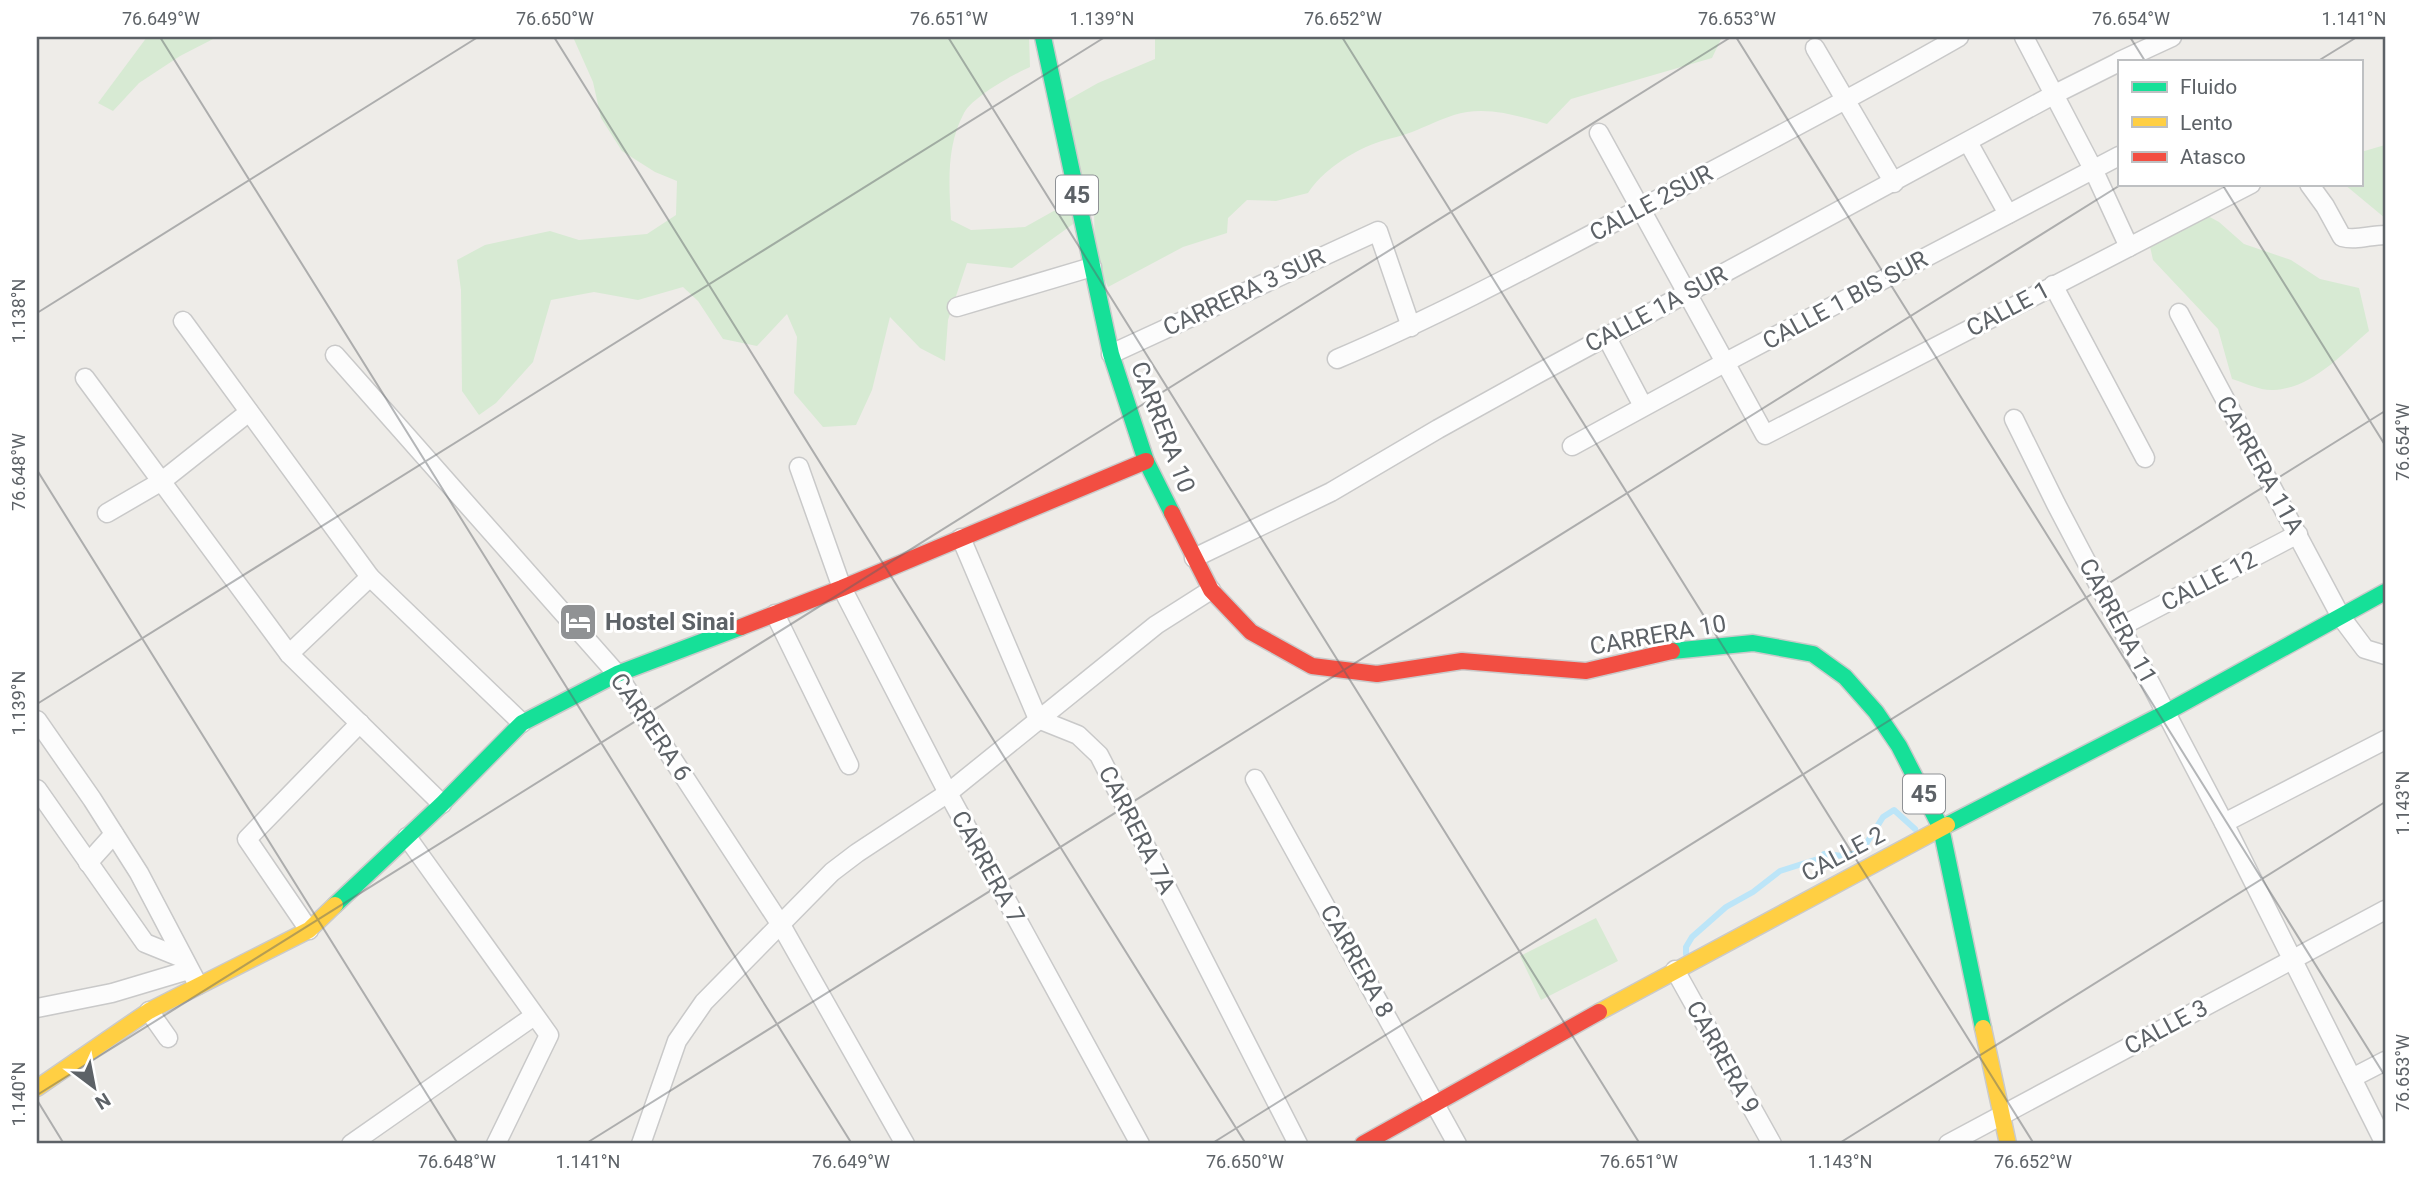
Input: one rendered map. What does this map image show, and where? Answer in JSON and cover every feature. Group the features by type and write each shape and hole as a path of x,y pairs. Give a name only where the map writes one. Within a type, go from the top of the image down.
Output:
{"street":[{"name":"45","path":"1043,37 1111,354"},
{"name":"CALLE 2SUR","path":"1337,359 1411,327 1640,209 1848,101 1959,37"},
{"path":"2024,37 2093,169 2129,247"},
{"name":"CALLE 1A SUR","path":"2145,56 2172,37"},
{"path":"1815,48 1894,183"},
{"name":"CALLE 1A SUR","path":"1194,558 1331,492 1437,429 1606,336 2055,94 2118,63"},
{"path":"1599,132 1726,362"},
{"path":"1968,142 2008,214"},
{"name":"CALLE 1 BIS SUR","path":"1572,446 2118,156"},
{"name":"CALLE 1","path":"1726,362 1765,435 2247,186"},
{"path":"2310,186 2342,237 2353,240 2385,235"},
{"name":"CARRERA 3 SUR","path":"1111,354 1378,231 1411,327"},
{"path":"957,307 1092,267"},
{"path":"2053,285 2145,458"},
{"name":"CARRERA 11A","path":"2179,313 2341,617 2365,649 2385,656"},
{"path":"183,321 370,577 522,723"},
{"path":"1606,336 1643,406"},
{"name":"CARRERA 10","path":"1111,354 1146,461 1211,590 1251,632 1312,666 1377,674 1462,661 1586,671 1685,648 1753,643 1813,654 1845,677 1876,712 1899,746 1941,828 2008,1144"},
{"name":"CARRERA 6","path":"335,355 617,674 782,925 905,1144"},
{"path":"85,378 289,654 442,804"},
{"path":"107,513 162,481 249,412"},
{"name":"CARRERA 11","path":"2014,419 2224,823 2385,1144"},
{"path":"37,1008 111,993 190,971 309,930 442,804 522,723 617,674 842,588 1146,461"},
{"name":"CARRERA 7","path":"799,467 842,588 948,793 1140,1144"},
{"name":"CALLE 12","path":"2120,627 2298,534"},
{"path":"961,538 1038,719"},
{"path":"289,654 370,577"},
{"path":"641,1144 677,1041 704,1002 832,872 948,793 1156,625 1211,590"},
{"name":"CALLE 2","path":"1363,1144 1675,970 1941,828 2167,712 2385,592"},
{"path":"775,614 849,765"},
{"name":"CARRERA 7A","path":"1038,719 1078,735 1099,755 1298,1144"},
{"path":"37,720 139,873 190,971"},
{"path":"309,930 247,839 360,723"},
{"path":"2224,823 2385,740"},
{"name":"CARRERA 8","path":"1255,779 1457,1144"},
{"path":"37,789 145,943 162,951 190,971"},
{"path":"88,863 114,834"},
{"path":"407,837 549,1035 496,1144"},
{"name":"CALLE 3","path":"1948,1144 2385,910"},
{"name":"CARRERA 9","path":"1675,970 1772,1144"},
{"path":"37,1087 149,1011 190,971"},
{"path":"149,1011 168,1038"},
{"path":"351,1144 534,1016"},
{"path":"2352,1078 2385,1061"}],"green space":[{"path":"147,37 217,37 180,56 139,83 113,111 98,103"},
{"path":"573,37 1029,37 1030,67 976,100 964,113 954,139 950,166 951,220 971,230 1025,227 1059,208 1083,181 1066,101 1098,83 1155,59 1155,37 1722,37 1712,58 1571,99 1547,124 1498,112 1467,112 1366,147 1329,170 1308,193 1276,201 1247,200 1228,218 1227,233 1183,247 1108,287 1095,258 1094,209 1012,268 967,263 948,320 945,361 920,348 890,317 872,390 856,425 823,427 794,393 797,337 787,314 757,346 723,339 698,301 683,287 638,300 594,292 551,300 533,362 496,403 479,415 462,391 461,290 457,260 485,245 550,231 579,240 647,234 676,215 677,181 655,172 622,151 601,118 593,82"},
{"path":"2385,145 2385,218 2346,186 2362,186 2362,152"},
{"path":"2206,215 2219,222 2244,244 2291,260 2320,279 2359,288 2369,331 2325,369 2288,388 2269,390 2232,379 2218,329 2153,260 2149,242"},
{"path":"1596,918 1618,961 1541,1000 1520,956"}],"waterway":[{"path":"1686,954 1686,947 1692,937 1726,907 1753,892 1780,871 1821,858 1824,854 1843,856 1861,852 1883,817 1894,810 1915,829"}],"traffic: fast":[{"path":"1043,37 1111,354 1146,461 1172,513"},
{"path":"1947,825 2167,712 2385,592"},
{"path":"335,905 442,804 522,723 617,674 741,627"},
{"path":"1672,651 1753,643 1813,654 1845,677 1876,712 1899,746 1941,828 1983,1028"}],"traffic: slow":[{"path":"1599,1012 1947,825"},
{"path":"37,1088 149,1011 309,930 335,905"},
{"path":"1983,1028 2008,1144"}],"traffic: jam":[{"path":"741,627 842,588 1146,461"},
{"path":"1172,513 1211,590 1251,632 1312,666 1377,674 1462,661 1586,671 1672,651"},
{"path":"1363,1144 1599,1012"}],"place":[{"name":"Hostel Sinai","path":"578,622"}]}
